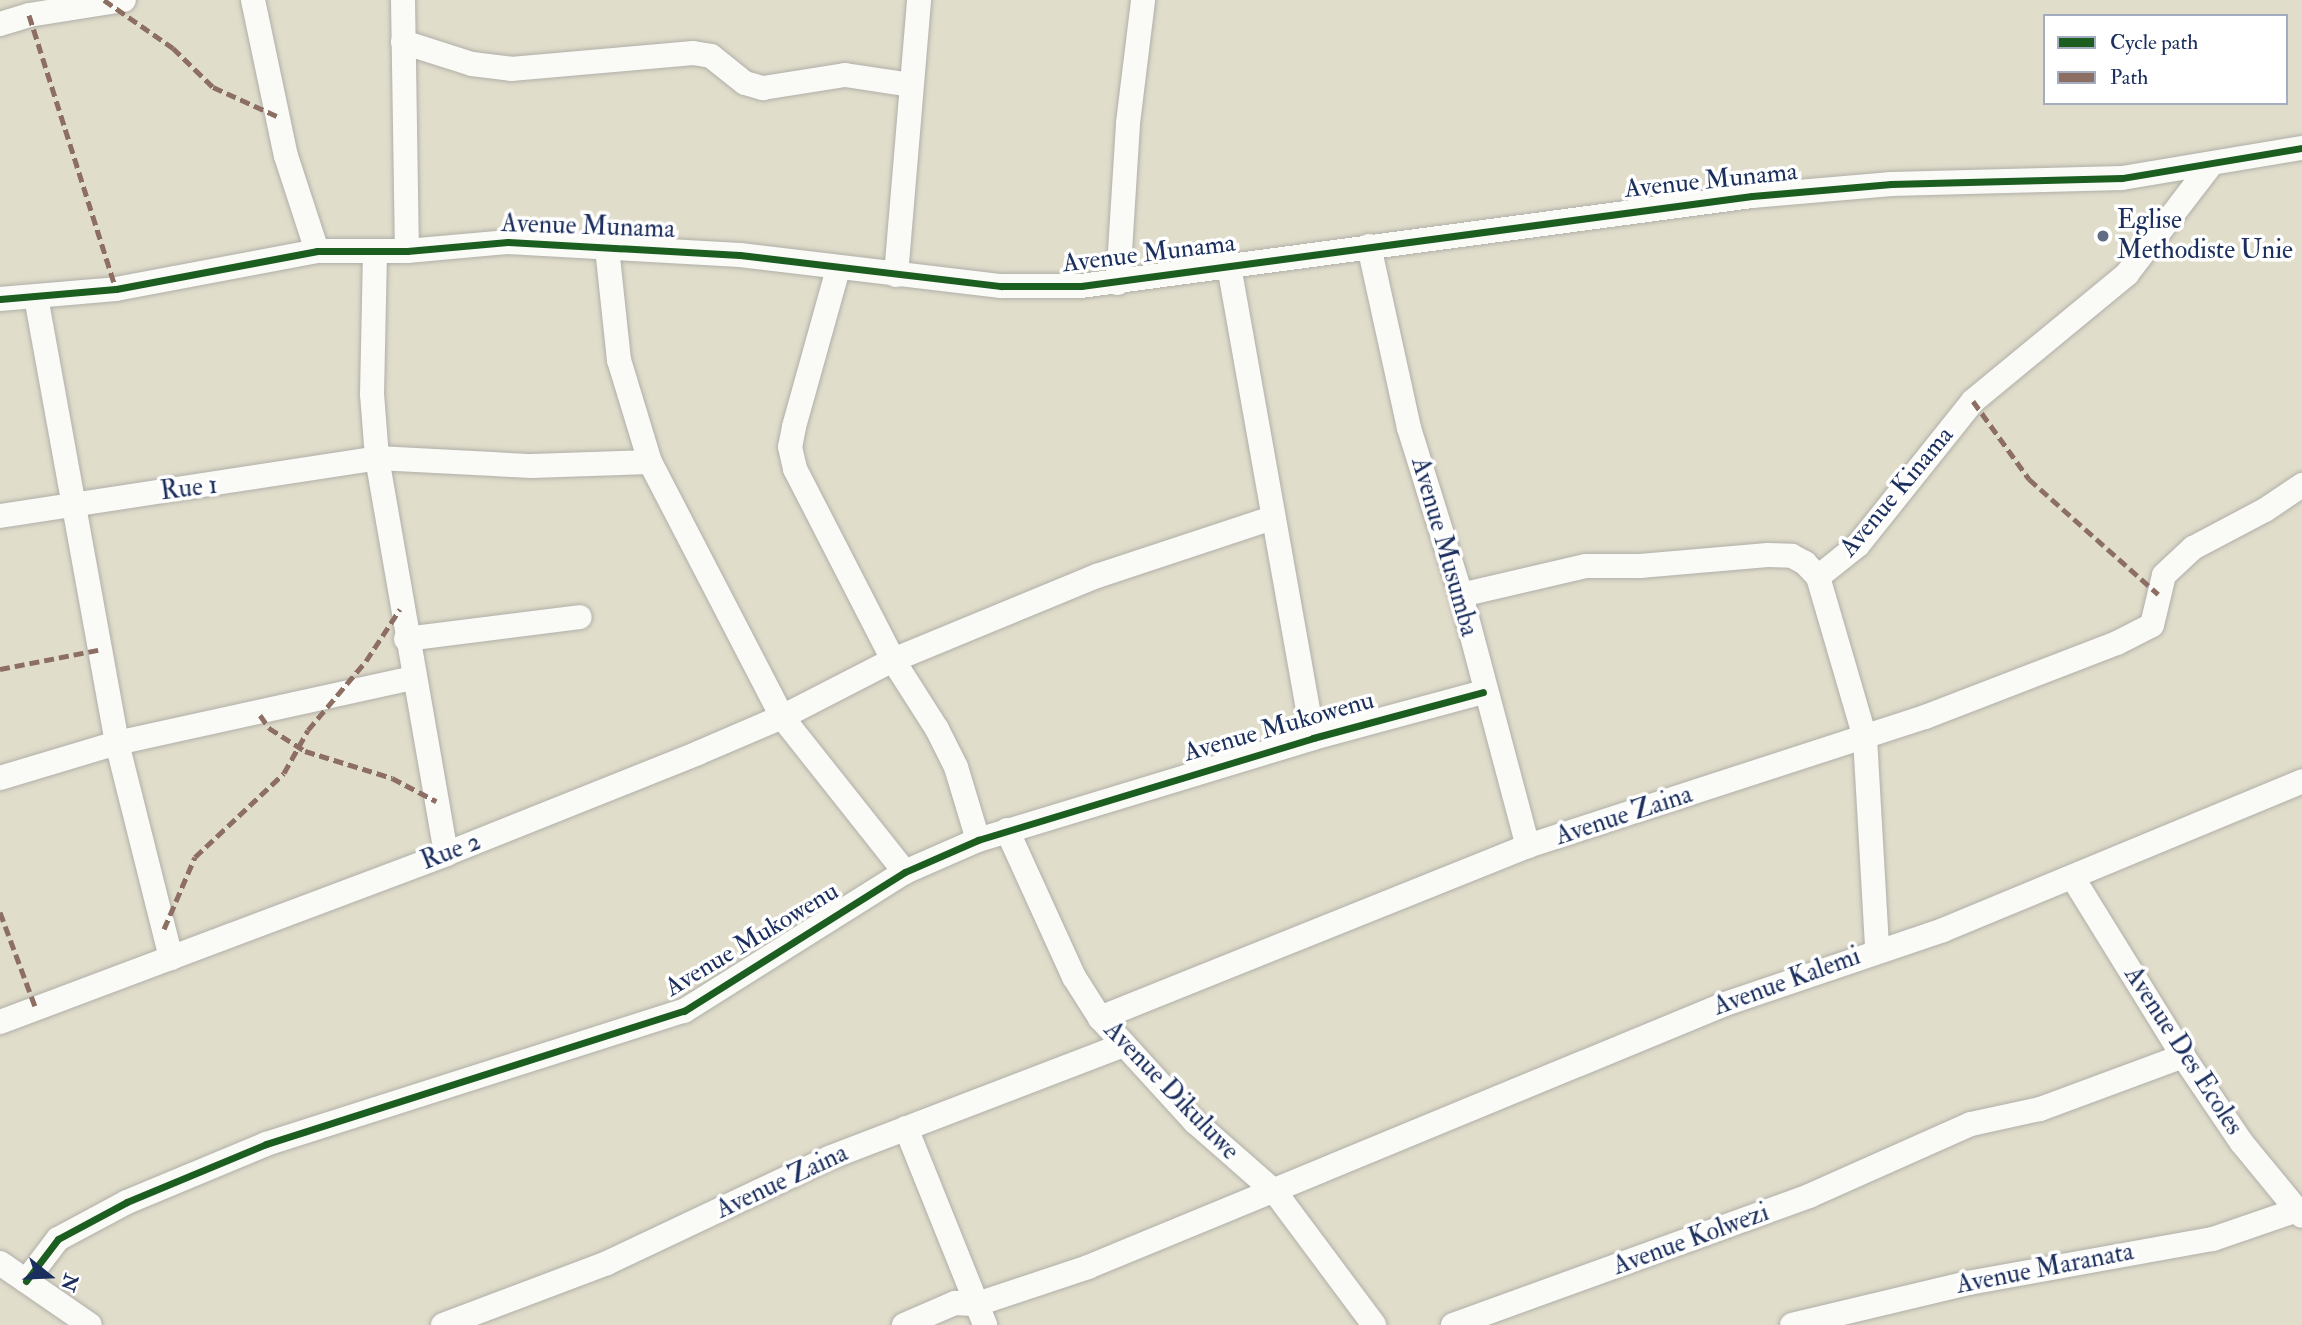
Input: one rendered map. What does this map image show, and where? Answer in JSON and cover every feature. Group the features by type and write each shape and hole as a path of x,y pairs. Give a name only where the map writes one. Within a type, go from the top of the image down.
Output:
{"street":[{"path":"0,24 29,15 124,0"},
{"path":"253,0 286,156 317,251"},
{"path":"402,0 407,251"},
{"path":"896,275 919,0"},
{"path":"1118,283 1128,123 1143,0"},
{"path":"403,42 472,64 511,69 693,53 710,56 745,83 763,88 845,75 911,85"},
{"name":"Avenue Munama","path":"0,299 116,289 317,251 407,251 508,242 740,255 1001,286 1118,283 1369,246 1752,196 1892,184 2122,178 2209,167 2302,148"},
{"name":"Avenue Kinama","path":"1877,949 1865,738 1818,578 1858,545 1973,401 2127,274 2209,167"},
{"name":"Avenue Musumba","path":"1369,246 1409,428 1461,595 1483,692 1528,846"},
{"path":"607,248 619,360 650,462 782,717 905,872"},
{"path":"375,252 372,394 377,458 406,639 446,854"},
{"path":"1229,266 1313,738"},
{"path":"838,268 790,447 795,469 838,559 893,660 951,757 978,841"},
{"path":"36,297 117,743 171,958"},
{"name":"Rue 1","path":"0,516 242,482 377,458 532,466 650,462"},
{"name":"Avenue Zaina","path":"1100,1018 1528,846 1865,738 2117,643 2152,625 2164,575 2193,548 2265,510 2302,485"},
{"name":"Rue 2","path":"0,1022 446,854 782,717 893,660 1097,576 1272,518"},
{"path":"1461,595 1586,566 1640,566 1768,555 1792,556 1818,578"},
{"path":"406,639 580,617"},
{"path":"0,778 117,743 413,678"},
{"name":"Avenue Mukowenu","path":"26,1281 58,1239 127,1202 265,1144 684,1011 905,872 978,841 1313,738 1483,692"},
{"name":"Avenue Kalemi","path":"904,1325 955,1303 981,1314 1088,1267 1725,1004 1877,949 1943,930 2073,878 2149,842 2302,781"},
{"name":"Avenue Dikuluwe","path":"1007,830 1074,977 1100,1018 1195,1122 1275,1192 1368,1323"},
{"name":"Avenue Des Ecoles","path":"2073,878 2183,1055 2242,1143 2300,1213"},
{"name":"Avenue Zaina","path":"443,1325 607,1263 829,1158 1124,1045"},
{"name":"Avenue Kolwezi","path":"1453,1325 1809,1196 1971,1124 2040,1109 2183,1055"},
{"path":"906,1128 981,1314"},
{"name":"Avenue Maranata","path":"1792,1325 1968,1283 2213,1239 2300,1213"},
{"path":"0,1263 90,1325"}],"marked path":[{"path":"104,0 173,48 213,87 277,116"},
{"path":"29,15 116,289"},
{"path":"1973,401 2029,479 2158,594"},
{"path":"164,929 195,857 284,773 308,730 366,661 400,609"},
{"path":"0,669 98,650"},
{"path":"260,715 269,728 305,751 392,778 436,801"},
{"path":"0,912 36,1009"}],"cycle path":[{"path":"0,299 116,289 317,251 407,251 508,242 740,255 1001,286 1081,286 1752,196 1891,184 2122,178 2302,148"},
{"path":"26,1281 58,1239 127,1202 266,1144 684,1011 905,872 978,840 1313,738 1483,692"}],"place":[{"name":"Eglise Methodiste Unie","path":"2103,236"}]}
